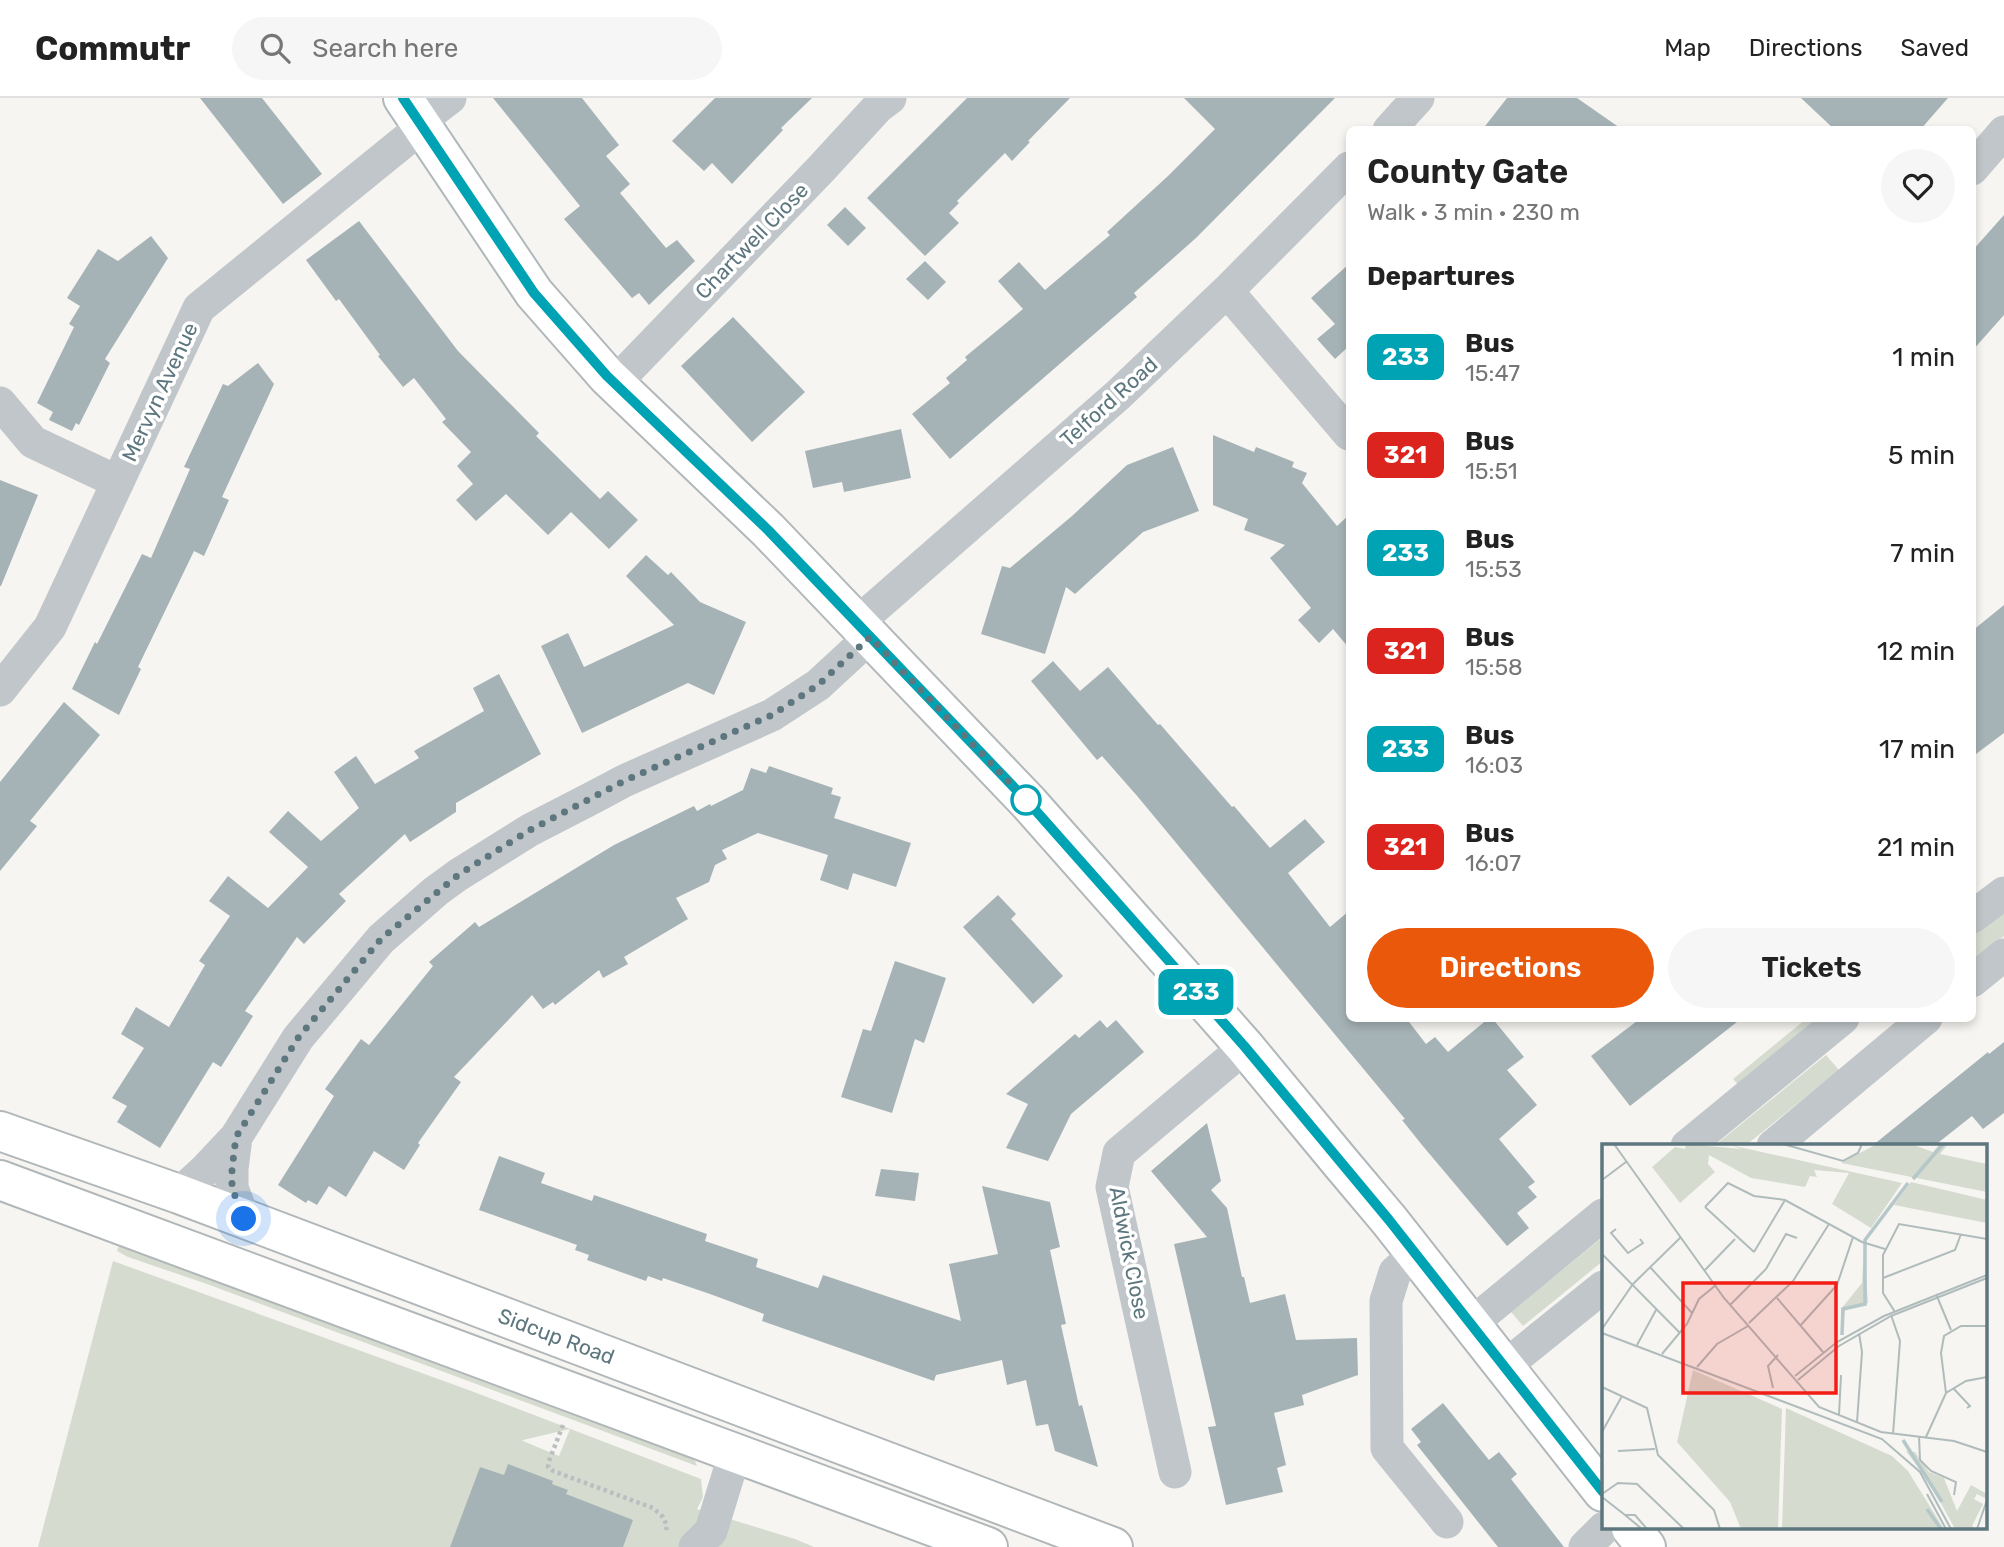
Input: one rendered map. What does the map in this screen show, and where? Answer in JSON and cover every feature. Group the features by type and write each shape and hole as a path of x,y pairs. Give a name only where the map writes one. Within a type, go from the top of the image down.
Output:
{"main road":[{"path":"415,115 534,293 615,383 768,530 1029,803 1245,1047 1416,1254 1602,1491"},
{"name":"Sidcup Road","path":"0,1131 179,1194 1113,1547"},
{"path":"0,1180 988,1547"},
{"path":"1633,1530 1646,1547"}],"street":[{"name":"Mervyn Avenue","path":"0,690 50,627 199,308 415,115 450,98"},
{"name":"Chartwell Close","path":"615,383 878,107 890,98"},
{"path":"1393,126 1418,98"},
{"path":"1976,164 2004,132"},
{"name":"Telford Road","path":"236,1137 298,1038 327,1002 381,939 436,891 530,830 624,781 772,715 818,685 863,630 1118,395 1346,172"},
{"path":"1227,291 1346,430"},
{"path":"0,403 33,442 118,482"},
{"path":"1976,914 2004,893"},
{"path":"1976,978 2004,956"},
{"path":"1689,1144 1838,1022"},
{"path":"1854,1022 1882,1054"},
{"path":"1775,1144 1921,1022"},
{"name":"Aldwick Close","path":"1175,1472 1112,1187 1119,1153 1245,1047"},
{"path":"179,1194 236,1137"},
{"path":"236,1137 232,1188 244,1219"},
{"path":"1471,1324 1602,1216"},
{"path":"1416,1254 1395,1272 1385,1301 1387,1448 1447,1522"},
{"path":"1504,1367 1602,1288"},
{"path":"709,1542 735,1453"},
{"path":"1586,1547 1602,1530"}],"path":[{"path":"564,1422 548,1467 653,1508 663,1517 667,1526 663,1537"}],"shaded area":[{"path":"2004,908 2004,936 1976,959 1976,930"},
{"path":"1802,1022 1812,1022 1817,1027 1741,1088 1733,1079"},
{"path":"1826,1055 1839,1070 1747,1144 1716,1144"},
{"path":"1602,1238 1602,1262 1523,1326 1511,1312"},
{"path":"120,1242 687,1455 697,1466 128,1257 117,1251"},
{"path":"113,1261 466,1389 701,1479 703,1497 697,1509 814,1547 38,1547","holes":["570,1429 559,1456 523,1441 523,1440"]}],"building":[{"path":"200,98 262,98 322,174 283,204"},
{"path":"493,98 582,98 619,145 606,156 630,184 620,193 666,248 677,240 695,261 649,305 639,293 632,298 564,219 580,206"},
{"path":"715,98 812,98 781,128 783,130 732,184 712,163 704,171 672,141"},
{"path":"967,98 1070,98 1012,161 1005,153 957,201 959,203 949,213 959,223 925,256 867,198"},
{"path":"1184,98 1335,98 1196,238 1134,293 1137,297 950,459 912,414 950,383 946,378 967,360 965,357 1023,309 998,281 1019,262 1045,290 1110,235 1107,232 1215,129"},
{"path":"1507,98 1577,98 1617,126 1485,126"},
{"path":"1801,98 1948,98 1924,126 1831,126"},
{"path":"845,207 866,228 848,246 827,225"},
{"path":"2004,215 2004,315 1976,346 1976,246"},
{"path":"359,221 458,351 539,433 536,436 600,499 608,491 638,520 609,549 571,512 548,535 506,494 476,521 456,500 473,484 457,466 471,452 442,422 446,419 414,378 403,387 339,299 336,301 306,260"},
{"path":"151,236 168,258 105,359 110,363 79,425 76,423 72,431 49,420 53,412 37,403 74,327 69,324 80,306 67,298 98,249 118,261"},
{"path":"925,261 946,282 928,300 906,279"},
{"path":"1346,267 1346,349 1335,359 1317,339 1335,324 1311,298"},
{"path":"733,317 805,392 752,442 681,366"},
{"path":"258,363 274,384 222,497 229,500 204,556 194,551 138,667 141,669 119,715 72,689 142,554 151,558 190,469 184,467 223,384 228,386"},
{"path":"901,429 911,478 844,492 842,482 813,488 805,451"},
{"path":"1213,435 1254,452 1256,447 1294,462 1292,467 1307,473 1302,483 1337,526 1346,518 1346,644 1333,629 1319,643 1298,620 1311,608 1270,558 1285,545 1244,530 1248,519 1213,505"},
{"path":"1173,447 1199,511 1143,532 1075,594 1066,587 1045,654 981,634 1002,566 1010,568 1127,465"},
{"path":"0,480 38,495 1,586 0,586"},
{"path":"646,555 668,575 671,572 700,602 746,622 714,695 688,683 582,733 541,646 568,633 584,667 674,625 626,576"},
{"path":"2004,605 2004,733 1976,754 1976,628"},
{"path":"1053,661 1080,691 1108,667 1270,848 1305,819 1325,842 1288,873 1330,927 1346,914 1346,1022 1409,1022 1426,1044 1435,1037 1448,1052 1484,1022 1495,1022 1524,1057 1507,1070 1537,1105 1499,1139 1535,1182 1528,1187 1537,1197 1517,1213 1529,1228 1507,1246 1138,797 1102,756 1097,760 1031,681"},
{"path":"499,674 541,754 456,803 456,812 410,842 405,834 339,894 346,901 304,944 297,937 245,1011 253,1016 221,1067 213,1062 160,1148 117,1122 127,1106 112,1098 144,1048 121,1034 136,1007 169,1027 205,965 199,961 230,916 209,901 228,876 268,908 308,867 269,832 288,811 321,841 359,808 334,772 356,756 375,784 419,758 414,751 484,711 473,688"},
{"path":"64,702 100,735 30,821 37,826 0,871 0,782"},
{"path":"769,766 833,788 831,794 841,797 834,818 911,843 896,887 853,873 848,890 820,880 828,855 758,833 722,850 727,859 715,865 709,882 676,898 688,919 624,957 628,964 603,978 599,970 555,1005 553,1002 543,1009 532,995 454,1077 461,1082 418,1143 420,1145 404,1170 374,1151 346,1197 329,1186 317,1205 308,1200 306,1203 278,1185 334,1096 325,1089 361,1039 369,1045 433,966 429,962 475,922 479,927 614,845 694,806 697,811 743,790 751,768 766,773"},
{"path":"998,895 1016,914 1011,919 1063,976 1033,1004 963,927"},
{"path":"895,961 946,978 924,1043 915,1039 892,1113 841,1097 863,1029 871,1031"},
{"path":"1100,1020 1107,1028 1116,1020 1144,1052 1071,1114 1048,1161 1006,1148 1028,1104 1006,1094 1075,1034 1079,1038"},
{"path":"1636,1022 1737,1022 1630,1106 1591,1056"},
{"path":"2004,1042 2004,1113 1983,1129 1972,1116 1937,1144 1874,1144 1988,1052 1989,1054"},
{"path":"1207,1123 1221,1181 1211,1190 1227,1208 1250,1303 1285,1294 1296,1340 1357,1338 1358,1375 1302,1395 1304,1405 1274,1413 1286,1465 1277,1468 1283,1492 1226,1505 1208,1427 1216,1426 1174,1244 1207,1237 1151,1171"},
{"path":"499,1156 545,1173 541,1183 592,1201 594,1195 707,1234 705,1241 758,1259 756,1267 818,1288 823,1275 961,1321 949,1264 998,1254 982,1186 1050,1202 1060,1247 1050,1250 1066,1324 1061,1325 1079,1406 1082,1405 1098,1467 1055,1451 1048,1424 1036,1426 1026,1380 1007,1385 1002,1360 936,1375 934,1381 762,1321 764,1314 710,1294 663,1278 662,1281 648,1276 646,1281 587,1260 589,1255 575,1250 577,1245 479,1210"},
{"path":"881,1169 919,1173 915,1201 875,1196"},
{"path":"1443,1403 1489,1460 1499,1452 1517,1474 1511,1479 1564,1547 1498,1547 1417,1445 1421,1442 1411,1429"},
{"path":"508,1464 553,1481 552,1484 568,1490 566,1494 633,1520 623,1547 450,1547 480,1467 504,1475"}],"bus line":[{"name":"233","path":"403,98 534,293 607,376 768,530 1029,803 1245,1047 1389,1220 1602,1491"}],"route":[{"path":"244,1219 232,1188 236,1137 240,1128 298,1038 381,939 436,891 530,830 624,781 772,715 818,685 870,637 1029,803 1026,800"}]}
